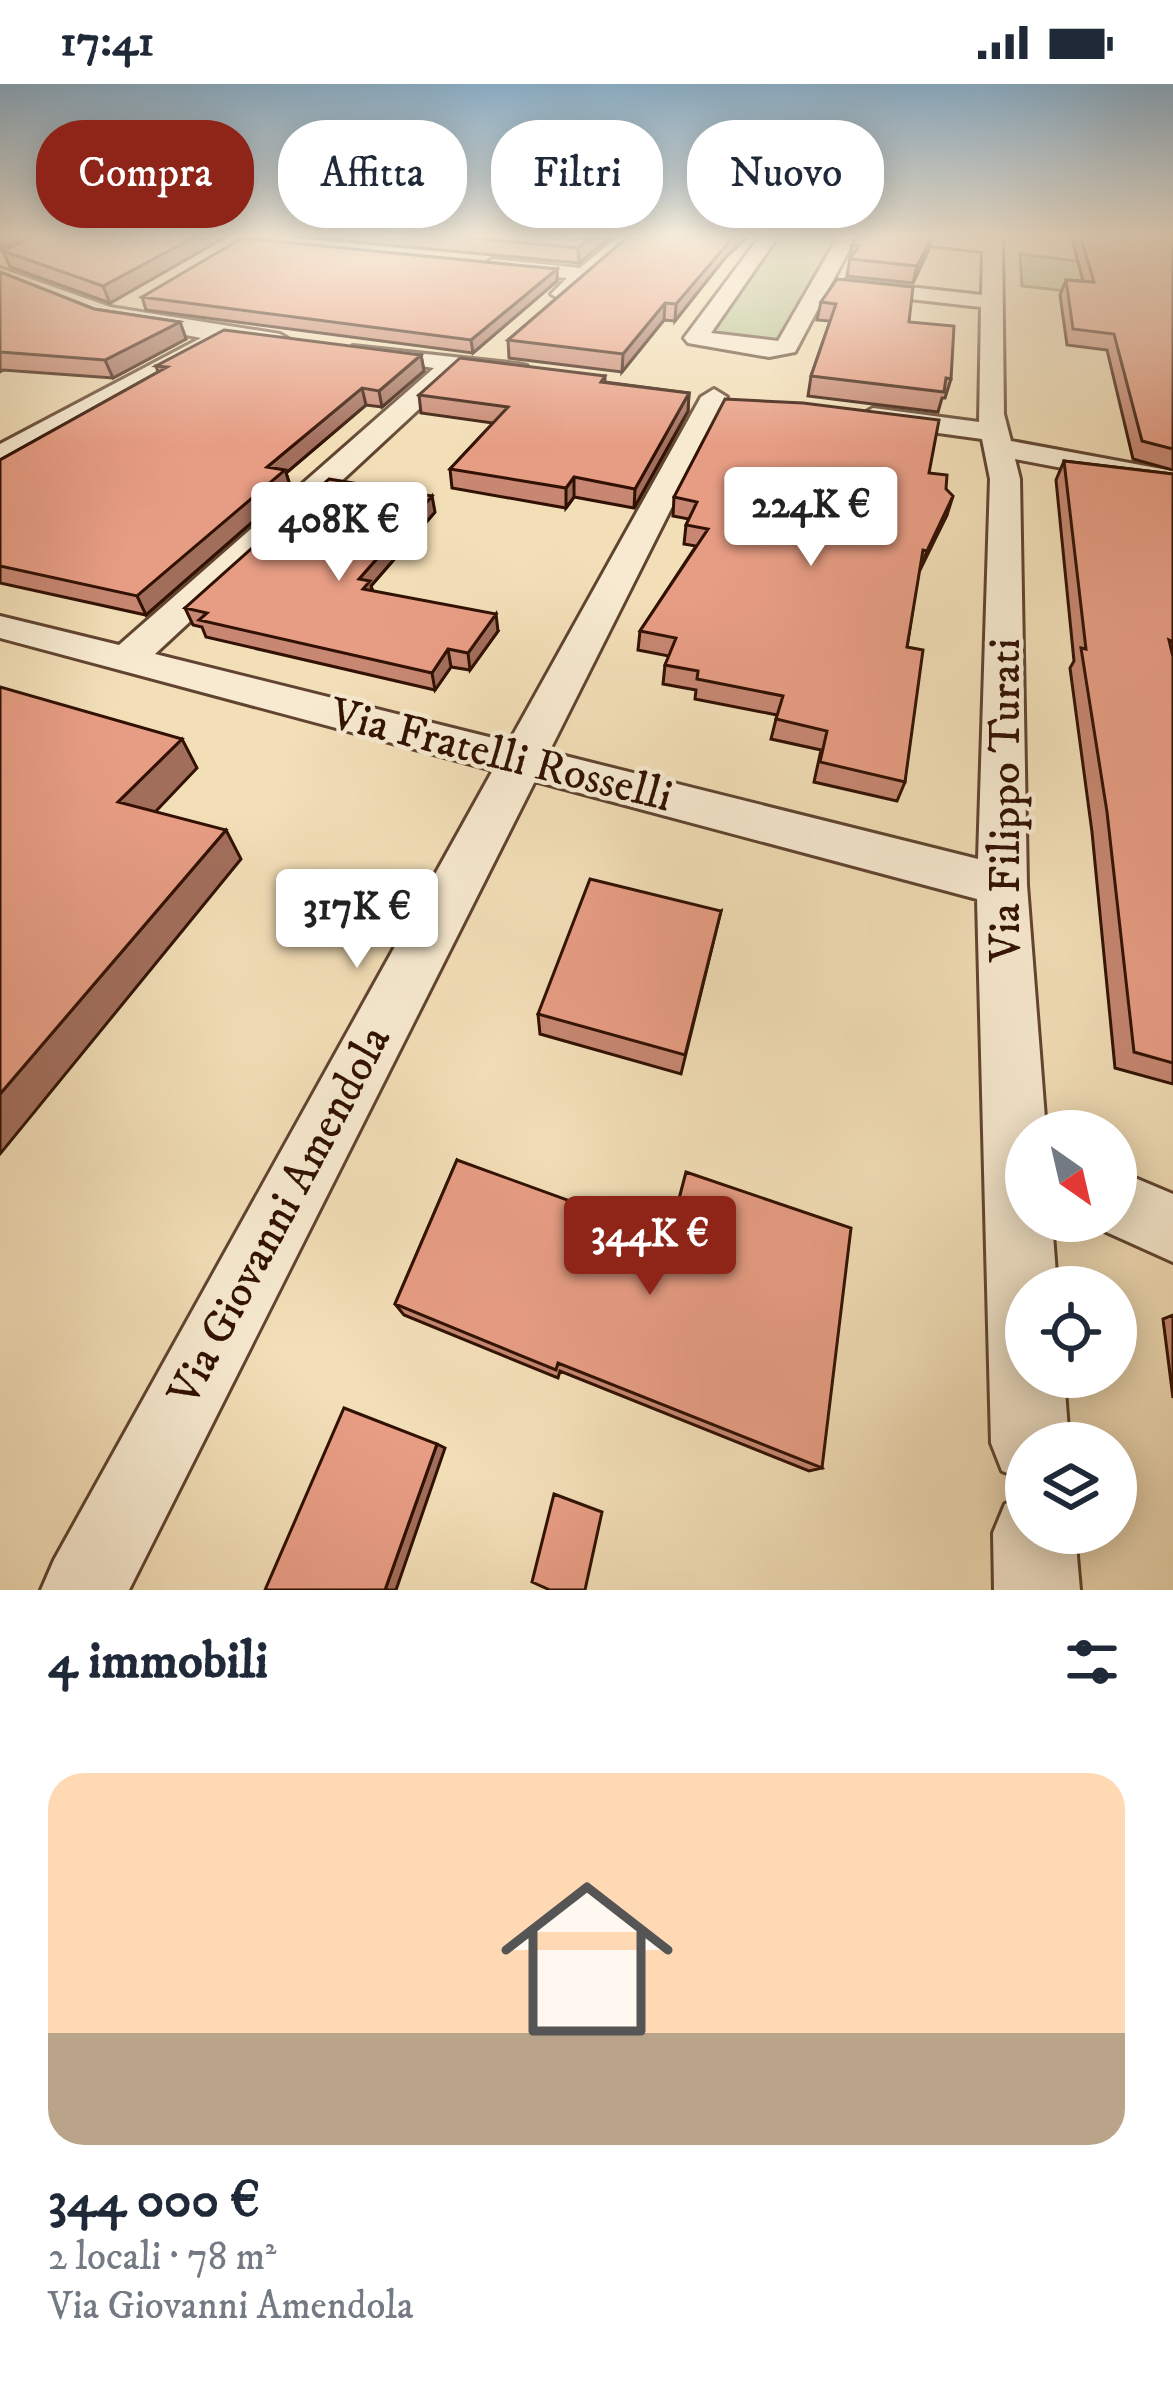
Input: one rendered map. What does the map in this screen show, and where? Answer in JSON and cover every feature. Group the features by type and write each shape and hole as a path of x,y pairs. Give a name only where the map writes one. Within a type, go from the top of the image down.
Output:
{"street":[{"path":"74,305 224,334 477,360 550,375"},
{"path":"111,316 129,305"},
{"path":"720,305 696,338 769,350 787,347 811,305"},
{"name":"Via Filippo Turati","path":"991,305 996,439 1005,479 1002,885 1017,1110"},
{"path":"0,456 224,334"},
{"path":"125,661 477,360"},
{"name":"Via Giovanni Amendola","path":"84,1590 714,397"},
{"path":"851,414 996,439 1173,480"},
{"name":"Via Fratelli Rosselli","path":"0,627 1002,885"},
{"path":"1137,1212 1173,1228"},
{"path":"1035,1554 1037,1590"}],"green space":[{"path":"716,305 812,305 787,347 696,332"}],"building":[{"path":"0,305 85,305 180,322 105,360 0,352"},
{"path":"205,305 513,305 471,340"},
{"path":"548,305 663,305 623,354 508,340"},
{"path":"836,305 911,305 909,322 954,326 951,379 946,378 944,392 811,376"},
{"path":"1070,305 1173,305 1173,449 1142,441 1114,334 1073,329"},
{"path":"224,330 421,355 379,391 362,388 267,467 285,470 137,596 0,566 0,460"},
{"path":"460,358 605,376 601,382 689,393 635,489 574,477 566,488 450,469 508,407 419,395"},
{"path":"725,399 803,403 939,420 929,473 947,475 946,489 953,496 927,551 923,550 907,647 923,650 905,782 820,762 827,731 776,719 783,696 697,679 698,671 665,665 676,638 640,631 708,529 686,525 697,502 674,497"},
{"path":"1064,461 1173,474 1173,642 1169,640 1173,657 1173,1063 1134,1052 1107,812 1081,648 1086,649"},
{"path":"329,479 432,496 359,579 370,581 363,589 496,614 468,653 448,649 432,673 199,620 207,613 185,608"},
{"path":"0,687 182,739 118,802 226,830 0,1094"},
{"path":"590,879 721,911 685,1055 538,1014"},
{"path":"457,1160 669,1237 686,1172 851,1228 822,1468 558,1363 556,1370 395,1304"},
{"path":"344,1408 437,1444 385,1590 265,1590"},
{"path":"554,1494 602,1512 585,1590 550,1590 532,1582"}]}
